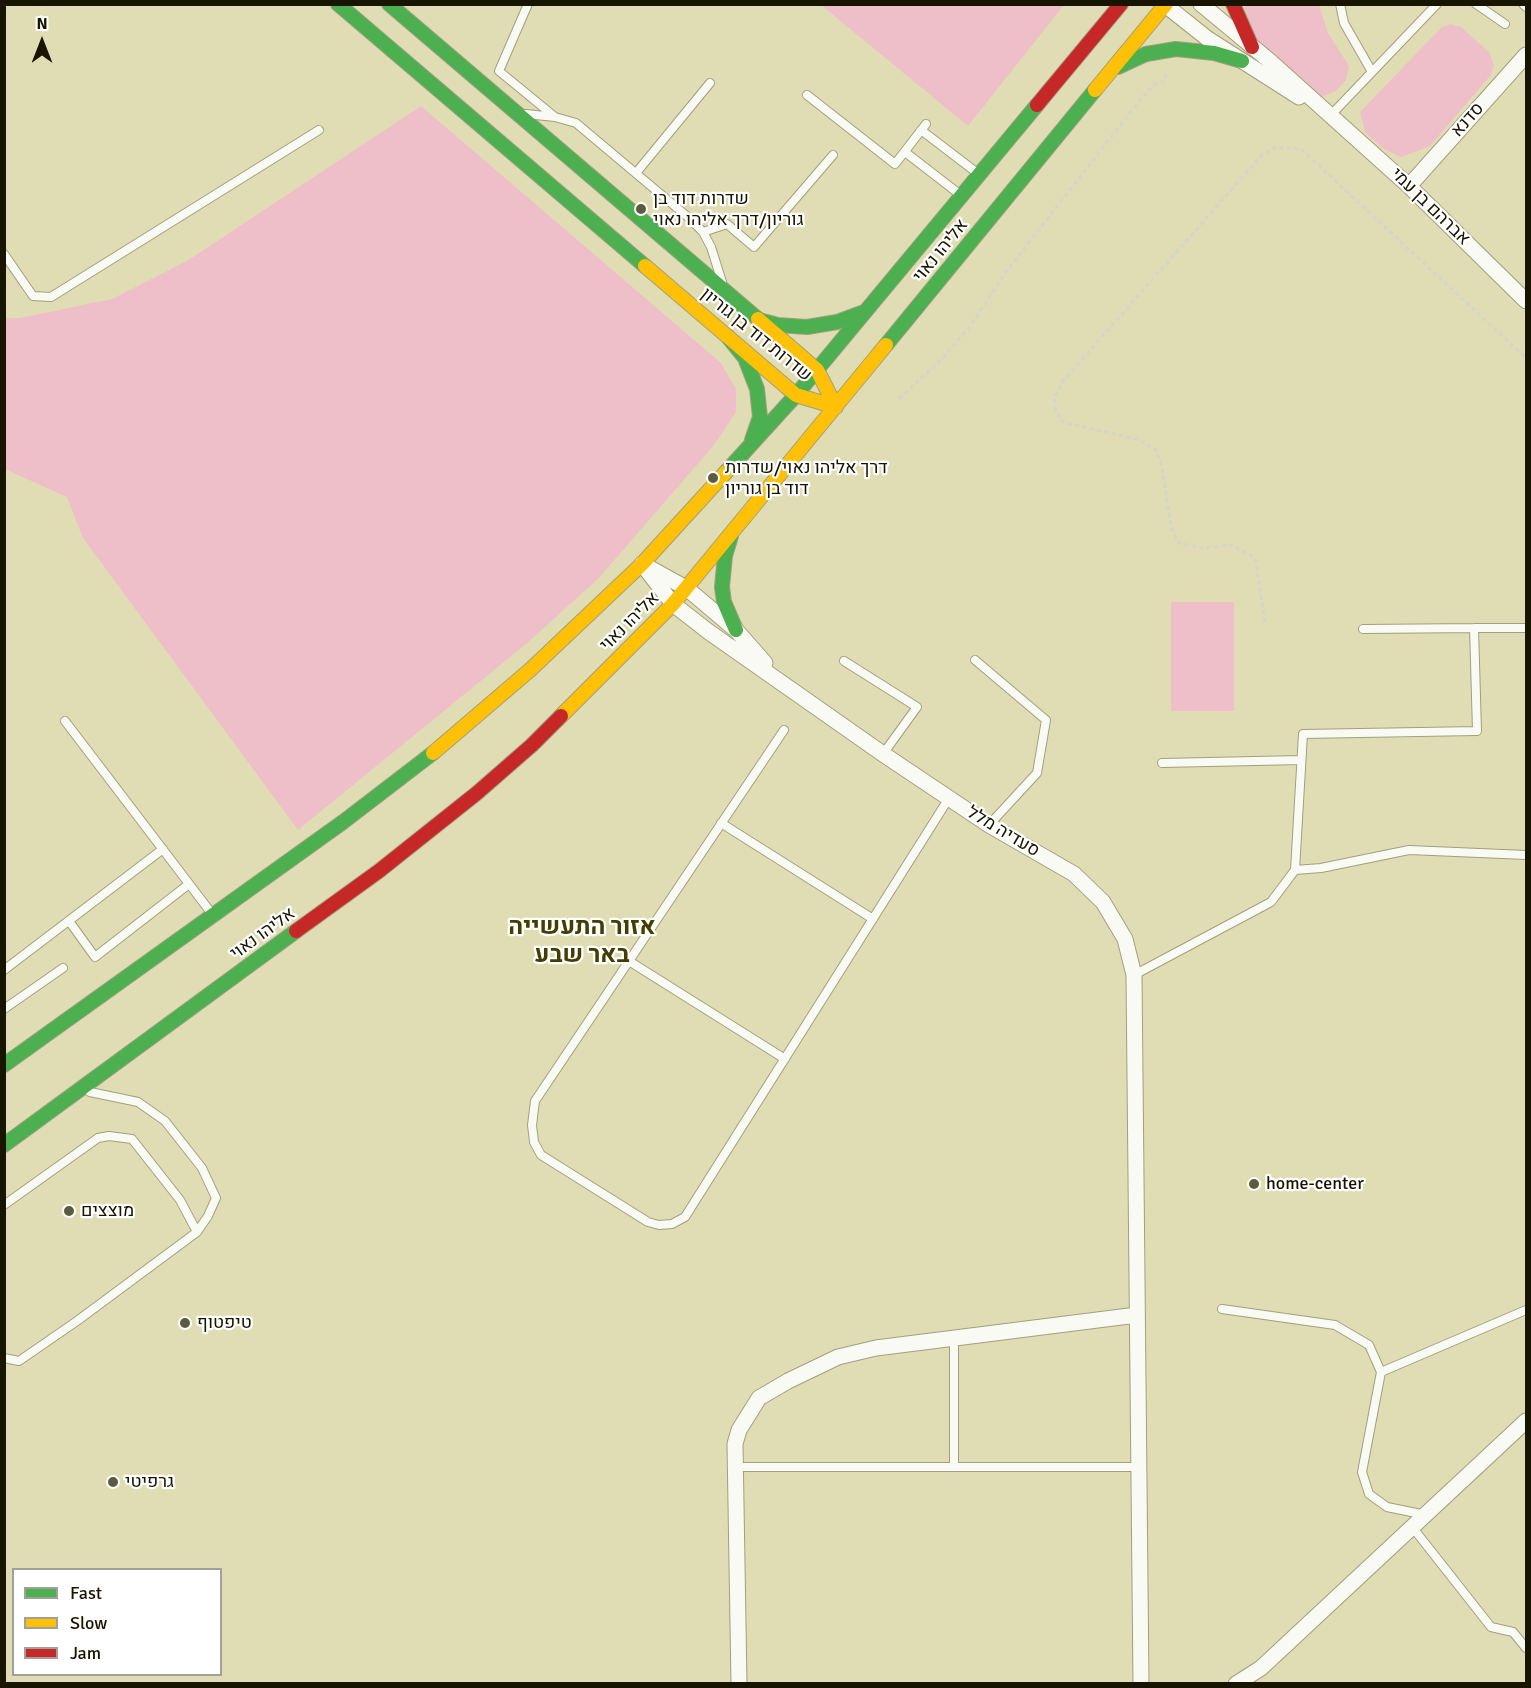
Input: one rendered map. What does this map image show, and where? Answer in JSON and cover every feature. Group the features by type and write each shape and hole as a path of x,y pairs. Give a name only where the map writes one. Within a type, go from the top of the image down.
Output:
{"main road":[{"name":"שדרות דוד בן גוריון","path":"389,4 817,370 836,407"},
{"name":"אליהו נאוי","path":"4,1065 343,822 433,753 530,670 642,564 817,370 1122,4"},
{"path":"1233,4 1252,47"},
{"name":"אליהו נאוי","path":"4,1145 379,871 477,794 532,745 673,604 1165,5"},
{"name":"שדרות דוד בן גוריון","path":"344,6 796,394 836,407"},
{"path":"1112,71 1134,58 1168,50 1196,51 1242,61"},
{"path":"759,320 778,325 807,327 837,322 865,312"},
{"path":"728,337 745,358 757,389 760,417 750,444"},
{"path":"734,528 725,556 722,587 724,602 736,630"}],"street":[{"name":"אברהם בן עמי","path":"1201,4 1409,186 1527,301"},
{"name":"אברהם בן עמי","path":"1165,5 1208,39 1330,117"},
{"name":"סדנא","path":"1409,186 1527,55"},
{"name":"סעדיה מלל","path":"642,564 686,588 736,630 780,680"},
{"name":"סעדיה מלל","path":"642,564 673,604 709,632 989,825 1074,874 1103,902 1125,939 1134,975 1141,1683"},
{"path":"739,1683 735,1444 739,1430 759,1398 838,1357 876,1348 1137,1315"},
{"path":"1236,1683 1261,1668 1527,1421"}],"lane":[{"path":"528,4 499,71 555,117"},
{"path":"1340,4 1344,23 1372,72"},
{"path":"1330,117 1437,4"},
{"path":"1476,4 1505,24"},
{"path":"1523,4 1527,8"},
{"path":"636,173 710,83"},
{"path":"807,95 895,164 923,127 980,174"},
{"path":"517,113 555,117 576,123 636,173 703,232 711,247 724,290"},
{"path":"4,254 33,296 51,297 319,130"},
{"path":"904,152 962,196"},
{"path":"703,232 726,224 754,247 833,156"},
{"path":"1363,628 1527,628"},
{"path":"1134,975 1271,902 1295,870 1303,734 1477,731 1474,628"},
{"path":"975,660 1046,720 1036,773 989,825"},
{"path":"844,661 917,707 883,754"},
{"path":"65,721 213,916"},
{"path":"784,730 535,1101 532,1125 534,1142 541,1155 648,1222 659,1226 672,1224 685,1217 949,798"},
{"path":"1162,763 1301,760"},
{"path":"721,823 873,919"},
{"path":"4,970 163,849"},
{"path":"1295,870 1322,868 1409,850 1527,855"},
{"path":"69,921 95,957 189,884"},
{"path":"629,961 785,1059"},
{"path":"4,1009 63,968"},
{"path":"4,1358 19,1361 197,1232 216,1198 202,1168 165,1121 138,1102 94,1092 76,1092"},
{"path":"4,1205 98,1138 109,1136 132,1139 180,1200 197,1232"},
{"path":"1222,1310 1335,1325 1369,1345 1381,1372 1362,1472 1369,1494 1387,1507 1428,1515"},
{"path":"1381,1372 1527,1310"},
{"path":"954,1338 954,1467"},
{"path":"734,1467 1139,1467"},
{"path":"1413,1528 1491,1627 1513,1632 1527,1648"}],"path":[{"path":"899,399 945,356 971,326 1006,272 1140,99 1155,84 1165,81 1168,50"},
{"path":"1265,622 1255,558 1232,545 1203,548 1179,543 1171,527 1162,468 1156,450 1139,440 1063,422 1055,409 1055,397 1063,381 1262,155 1275,147 1301,149 1527,358"}],"shaded area":[{"path":"821,5 1064,5 968,126"},
{"path":"1244,5 1319,5 1328,33 1349,66 1346,80 1336,91 1319,98 1302,88 1251,33"},
{"path":"1450,24 1461,27 1489,52 1494,66 1490,76 1430,146 1401,157 1384,149 1365,132 1360,112 1441,28"},
{"path":"421,106 721,363 736,389 736,412 714,445 598,579 526,644 298,830 83,538 67,497 5,469 5,318 20,318 112,299 187,261"},
{"path":"1171,602 1234,602 1234,711 1171,711"}],"traffic: fast":[{"path":"338,4 645,266"},
{"path":"389,4 758,319"},
{"path":"1118,67 1146,54 1176,49 1214,53 1242,61"},
{"path":"886,345 1095,90"},
{"path":"726,472 796,395 1037,105"},
{"path":"759,320 778,325 807,327 837,322 864,312"},
{"path":"728,337 745,358 757,389 760,417 752,440"},
{"path":"731,536 725,556 722,587 724,602 736,630"},
{"path":"4,1065 343,822 433,753"},
{"path":"4,1145 296,931"}],"traffic: slow":[{"path":"1095,90 1166,4"},
{"path":"645,266 796,395 836,407"},
{"path":"758,319 817,370 836,407"},
{"path":"561,716 673,604 886,345"},
{"path":"433,753 530,670 642,564 726,472"}],"traffic: jam":[{"path":"1037,105 1121,4"},
{"path":"1233,4 1252,47"},
{"path":"296,931 379,871 477,793 561,716"}],"place":[{"name":"שדרות דוד בן גוריון/דרך אליהו נאוי","path":"641,209"},
{"name":"דרך אליהו נאוי/שדרות דוד בן גוריון","path":"713,478"},
{"name":"home-center","path":"1254,1184"},
{"name":"מוצצים","path":"69,1211"},
{"name":"טיפטוף","path":"185,1323"},
{"name":"גרפיטי","path":"113,1482"}],"district":[{"name":"אזור התעשייה באר שבע","path":"582,942"}]}
